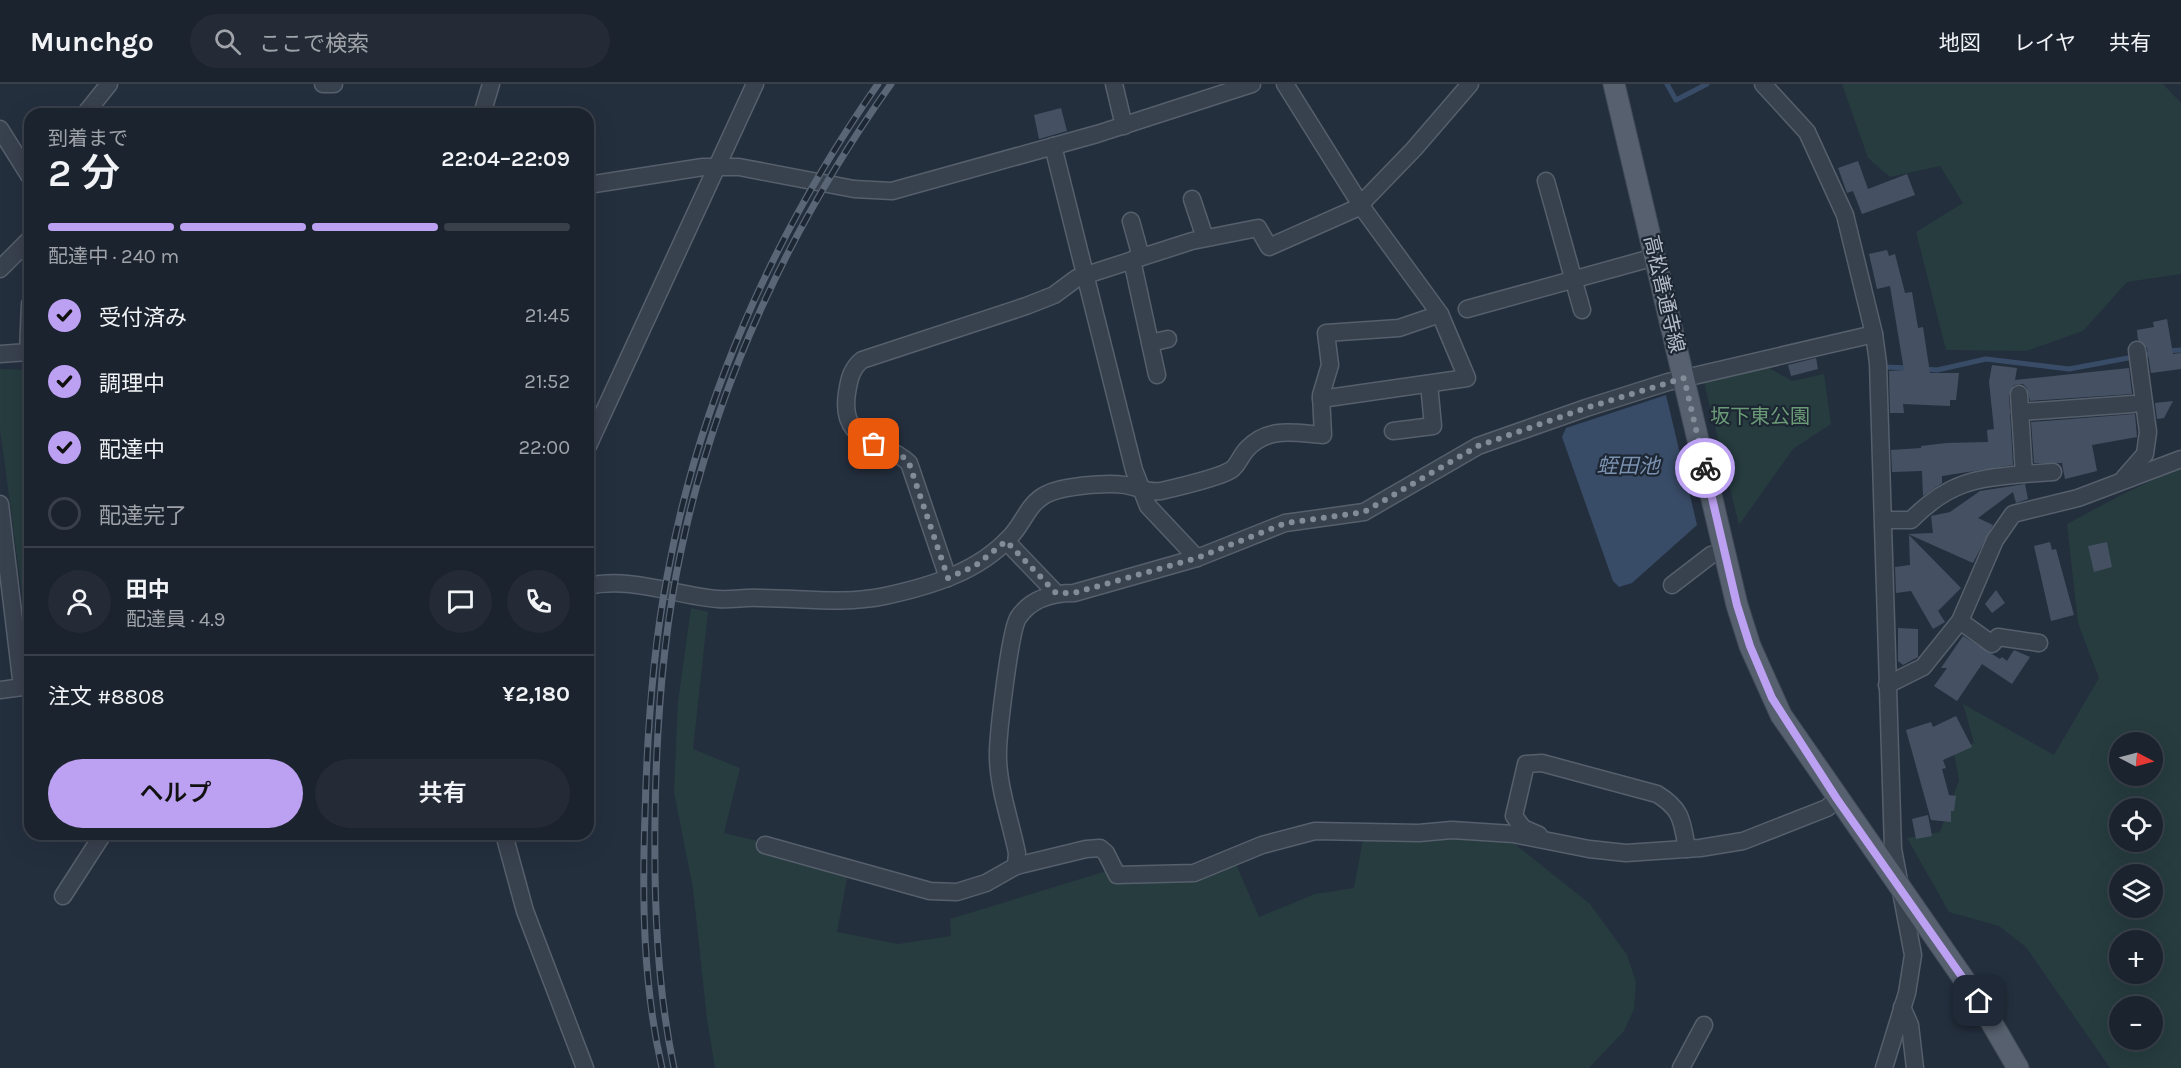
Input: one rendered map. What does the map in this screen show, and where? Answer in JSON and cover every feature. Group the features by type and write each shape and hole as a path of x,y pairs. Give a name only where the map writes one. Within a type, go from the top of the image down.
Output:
{"main road":[{"name":"高松善通寺線","path":"1614,84 1724,550 1746,636 1764,680 1781,715 1979,1001 2018,1068"}],"street":[{"path":"90,108 109,84"},
{"path":"323,84 334,84"},
{"path":"484,108 491,84"},
{"path":"594,431 755,84"},
{"path":"1113,84 1124,126"},
{"path":"594,184 717,167 739,167 854,189 892,191 1124,126 1252,84"},
{"path":"1285,84 1361,203 1440,314 1467,378 1321,399"},
{"path":"948,578 909,463 900,454 860,437 847,416 847,393 855,366 862,360 1054,295 1084,276 1205,238 1258,228 1269,247 1361,203 1414,149 1470,84"},
{"path":"1763,84 1807,132 1845,215 1874,334 1880,376 1893,849 1913,955 1902,1007 1884,1068"},
{"path":"0,129 24,167"},
{"path":"1053,146 1084,276 1142,489 1148,506 1197,558"},
{"path":"1546,181 1582,310"},
{"path":"1192,199 1205,238"},
{"path":"1131,221 1157,375"},
{"path":"0,269 24,245"},
{"path":"1467,309 1655,257"},
{"path":"594,586 647,588 718,599 759,598 823,602 886,596 948,578 975,566 1006,541 1030,508 1045,495 1062,490 1100,485 1124,485 1160,491 1232,470 1246,449 1258,438 1272,432 1323,435 1321,399 1330,365 1326,333 1398,328 1440,314"},
{"path":"1016,866 1017,854 998,760 1004,695 1018,618 1038,599 1056,593 1074,593 1197,558 1286,523 1364,512 1478,446 1586,408 1684,378 1874,334"},
{"path":"1150,343 1168,339"},
{"path":"2119,483 2139,464 2145,454 2147,443 2145,400 2137,351"},
{"path":"0,354 24,352"},
{"path":"1393,431 1433,426 1429,384"},
{"path":"2019,394 2024,474"},
{"path":"2020,412 2133,404"},
{"path":"1887,685 1923,668 1960,621 1995,540 2013,514 2078,498 2181,459"},
{"path":"1884,520 1911,520 1928,503 1953,488 1976,479 2053,472"},
{"path":"0,504 24,673"},
{"path":"1006,541 1056,593"},
{"path":"1672,585 1711,555 1724,550"},
{"path":"1960,621 1992,644 1998,637 2039,643"},
{"path":"0,690 24,687"},
{"path":"1556,842 1523,828 1514,816 1526,764 1542,763 1657,794 1673,804 1682,819 1687,849"},
{"path":"765,845 930,891 957,892 986,883 1016,866 1100,848 1106,853 1117,875 1194,873 1262,846 1315,831 1419,833 1452,830 1513,834 1626,853 1687,849 1743,841 1827,808 1837,799"},
{"path":"63,896 99,840"},
{"path":"506,840 525,911 585,1068"},
{"path":"1902,1007 1910,1025 1915,1068"},
{"path":"1681,1068 1704,1025"}],"green space":[{"path":"1842,84 2163,84 2181,103 2181,274 2127,282 2083,331 2026,351 1946,350 1916,232 1963,203 1940,166 1890,177 1868,158"},
{"name":"坂下東公園","path":"1764,365 1792,381 1824,374 1831,424 1793,449 1739,525 1704,382"},
{"path":"0,369 24,370 24,593 22,593 0,429"},
{"path":"2181,467 2181,1068 2110,1068 2026,947 1999,926 1949,912 1907,838 1940,832 1959,780 1953,749 1974,743 1963,704 2054,755 2099,678 2078,623 2067,524"},
{"path":"691,608 708,612 693,749 740,768 724,833 850,863 837,932 898,944 951,936 950,919 1113,869 1127,874 1235,862 1259,917 1315,894 1354,888 1363,839 1463,839 1515,844 1590,904 1627,955 1636,982 1634,1009 1624,1031 1589,1068 715,1068 707,1019 693,888 674,792 678,702"}],"water":[{"name":"蛭田池","path":"1666,395 1697,525 1632,583 1619,587 1613,581 1562,437 1566,428"}],"building":[{"path":"1061,108 1067,131 1039,139 1034,115"},
{"path":"1858,161 1868,189 1907,174 1915,195 1862,214 1853,191 1847,193 1838,168"},
{"path":"1887,250 1889,256 1895,254 1905,293 1912,292 1918,328 1923,327 1930,373 1959,373 1956,400 1950,400 1950,406 1903,404 1904,413 1890,413 1889,371 1904,370 1890,286 1877,289 1869,254"},
{"path":"2167,319 2173,354 2181,353 2181,369 2151,373 2147,348 2138,340 2137,330 2154,327 2153,322"},
{"path":"1816,358 1818,369 1791,376 1788,365"},
{"path":"1992,365 2017,368 2015,380 2129,368 2132,394 2030,401 2027,388 2023,384 2014,385 2009,395 2013,465 1942,476 1942,483 1923,496 1922,471 1892,472 1891,450 1947,443 1988,442 1987,430 1994,429 1989,382"},
{"path":"2173,401 2164,418 2157,419 2155,403"},
{"path":"2135,414 2137,437 2092,445 2097,471 2065,479 2062,463 2034,463 2031,422"},
{"path":"2025,484 2028,499 2016,503 2013,492 1978,518 1993,525 1973,563 1908,534 1933,533 1931,516 1950,512 1980,491"},
{"path":"1909,535 1961,588 1938,611 1945,622 1933,629 1911,591 1896,593 1895,567 1910,565"},
{"path":"2050,542 2052,550 2056,549 2074,615 2051,621 2034,546"},
{"path":"2107,542 2112,567 2094,572 2088,546"},
{"path":"1996,590 2005,603 1992,613 1985,604"},
{"path":"1898,628 1918,629 1918,657 1903,665 1898,661"},
{"path":"1963,636 2000,659 2002,657 2007,661 2014,650 2030,657 2012,684 1982,664 1957,701 1934,686 1947,668 1941,668"},
{"path":"1956,716 1972,747 1943,760 1946,768 1942,769 1949,795 1956,796 1954,811 1951,811 1951,822 1931,820 1906,730 1931,722 1933,727"},
{"path":"1928,815 1932,836 1916,839 1912,819"}],"waterway":[{"path":"1667,84 1676,100 1707,84"},
{"path":"2167,351 2181,350"},
{"path":"1924,369 1937,370 1986,359 2069,369 2155,353"},
{"path":"1884,367 1909,368"}],"railway":[{"path":"662,1068 651,1005 645,942 646,785 651,695 658,636 667,577 681,511 699,446 721,382 774,258 806,198 878,84"},
{"path":"674,1068 660,976 655,882 655,820 661,685 674,584 681,551 696,488 715,427 762,307 821,192 891,84"}],"way so far":[{"path":"874,444 900,454 909,463 948,578 975,566 1006,541 1056,593 1074,593 1197,558 1286,523 1364,512 1478,446 1586,408 1684,378 1705,468"}],"route":[{"path":"1705,468 1737,605 1750,646 1772,698 1837,799 1979,1001"}]}
